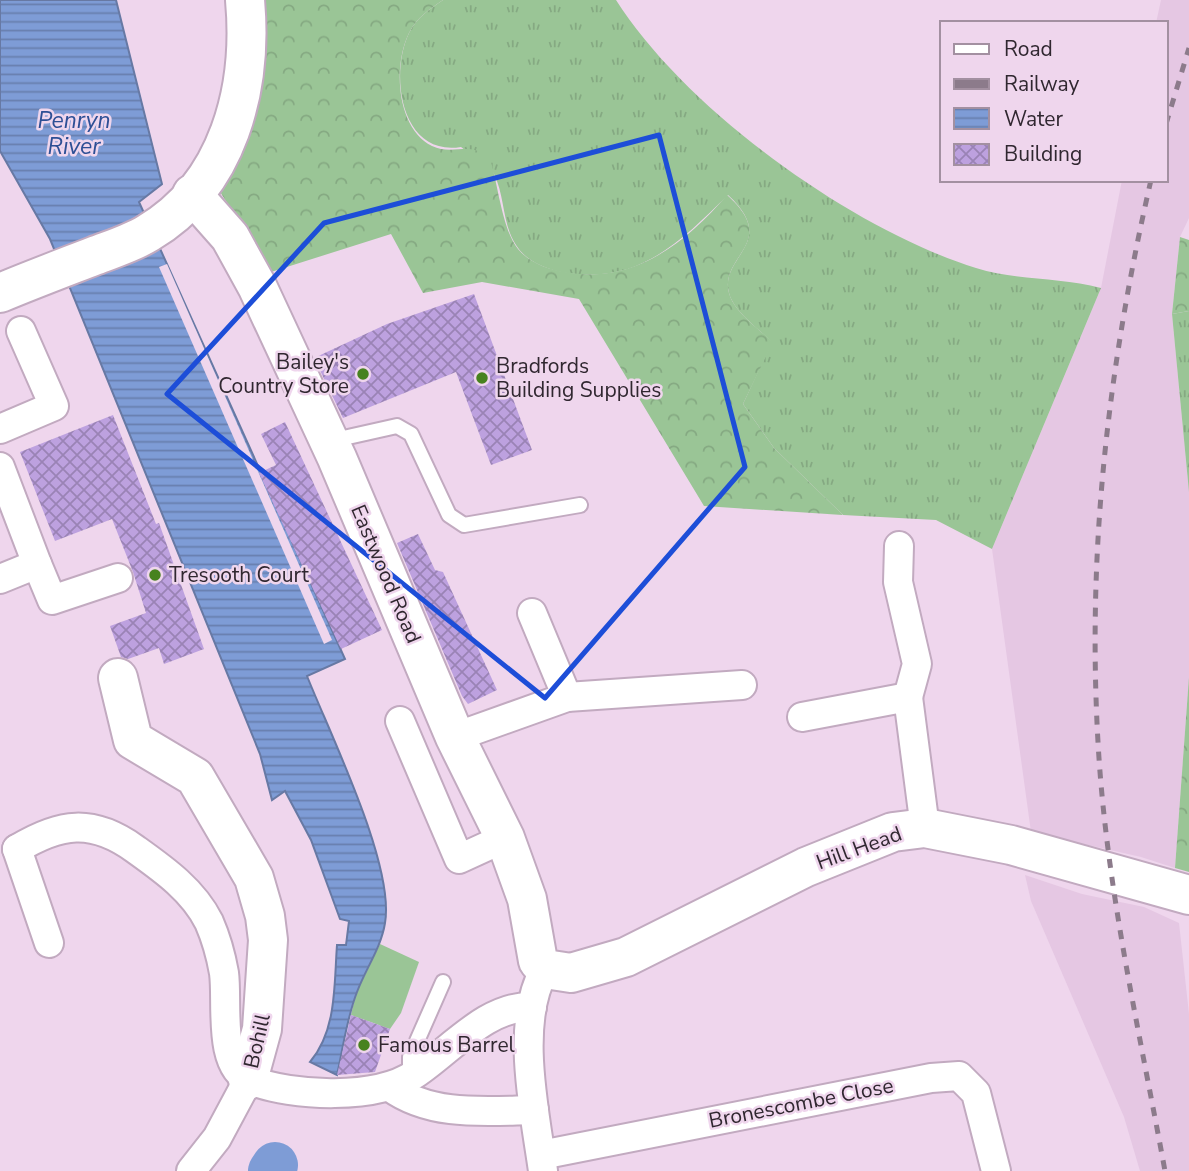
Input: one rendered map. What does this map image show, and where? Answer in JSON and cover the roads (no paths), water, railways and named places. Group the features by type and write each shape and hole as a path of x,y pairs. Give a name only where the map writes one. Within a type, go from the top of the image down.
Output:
{"street":[{"path":"0,293 131,241 182,205 223,149 237,113 247,51 245,0"},
{"name":"Eastwood Road","path":"182,205 230,237 329,441 454,737 505,838 527,899 538,961 545,969"},
{"path":"0,429 54,406 21,331"},
{"path":"0,467 52,600 118,578"},
{"path":"899,546 898,582 918,664 908,698 925,828"},
{"path":"0,579 37,564"},
{"path":"532,613 567,697"},
{"name":"Bohill","path":"9,844 68,827 104,831 164,869 187,890 208,921 215,938 224,976 227,1046 233,1065 248,1080 262,1029 267,953 267,928 254,878 195,777 133,740 118,678"},
{"path":"454,737 567,697 742,685"},
{"path":"802,717 908,698"},
{"path":"400,721 459,859 505,838"},
{"name":"Hill Head","path":"545,969 571,973 626,957 806,867 893,832 925,828 1020,847 1189,895"},
{"path":"9,844 49,943"},
{"path":"542,1163 530,1063 532,1007 538,980 545,969"},
{"path":"191,1171 217,1138 248,1080 277,1087 331,1092 390,1087 415,1075 499,1014 512,1008 532,1007"},
{"name":"Bronescombe Close","path":"542,1163 931,1078 959,1076 976,1093 996,1171"},
{"path":"390,1087 407,1099 443,1108 534,1110"}],"lane":[{"path":"329,441 397,426 411,433 449,515 464,525 580,505"},
{"path":"415,1075 410,1068 410,1056 443,982"}],"water":[{"name":"Penryn River","path":"0,0 116,0 162,184 139,202 345,659 307,676 371,835 385,898 385,923 354,1002 337,1075 310,1062 319,1049 330,1021 337,945 346,945 349,921 340,919 311,840 285,791 272,800 260,754 50,239 0,151"}],"waterway":[{"path":"271,1171 275,1165"}],"railway":[{"path":"1168,117 1189,48"},
{"path":"1151,182 1123,320 1104,459 1095,670 1098,742 1108,850 1125,958 1165,1171"}],"place":[{"name":"Bailey's Country Store","path":"363,374"},
{"name":"Bradfords Building Supplies","path":"482,378"},
{"name":"Tresooth Court","path":"155,575"},
{"name":"Famous Barrel","path":"364,1045"}]}
